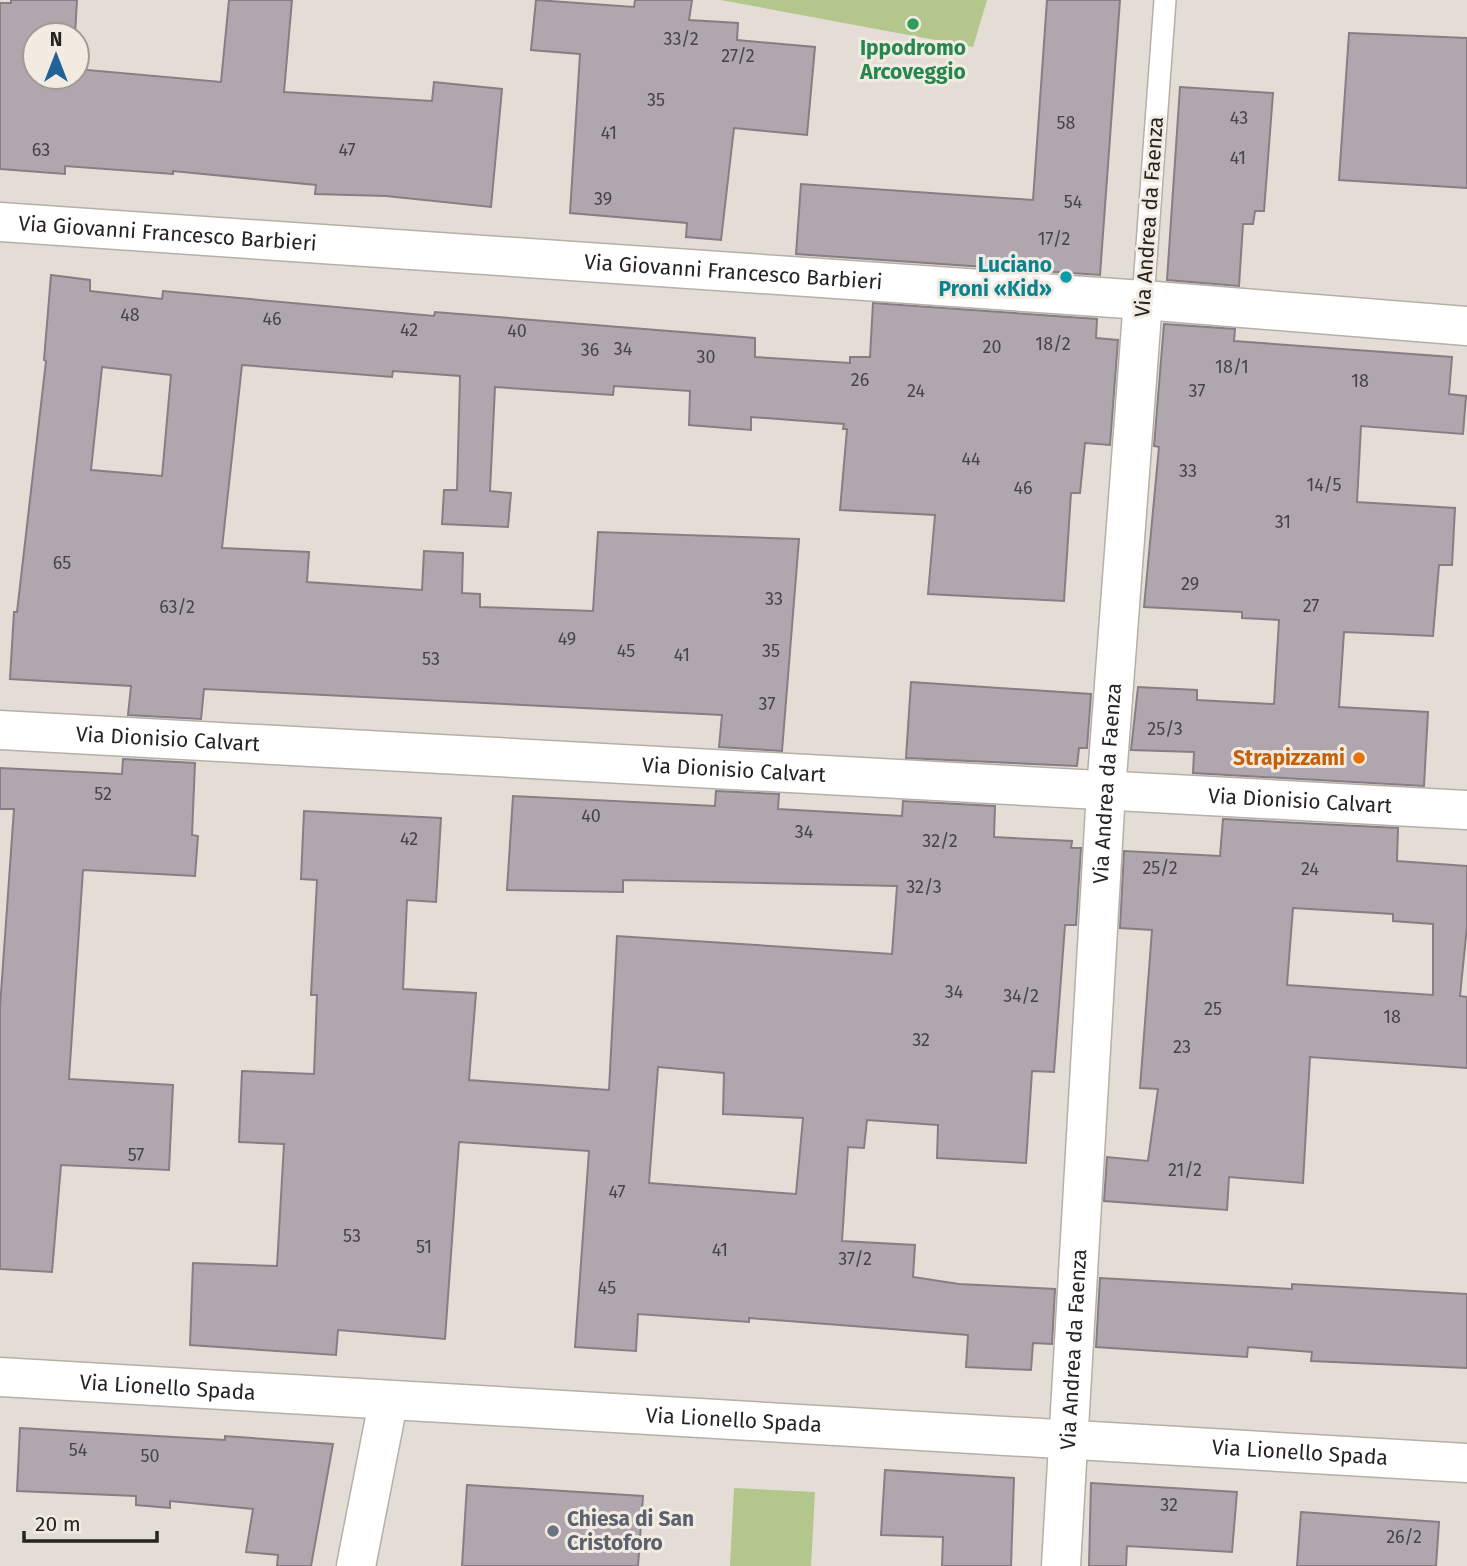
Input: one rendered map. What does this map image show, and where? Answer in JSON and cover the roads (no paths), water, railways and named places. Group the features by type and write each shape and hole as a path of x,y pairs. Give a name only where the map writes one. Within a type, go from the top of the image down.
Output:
{"street":[{"name":"Via Giovanni Francesco Barbieri","path":"0,222 1143,300 1467,326"},
{"name":"Via Andrea da Faenza","path":"1061,1566 1106,791 1143,300"},
{"name":"Via Dionisio Calvart","path":"0,730 1467,810"},
{"name":"Via Lionello Spada","path":"0,1377 388,1403 1067,1437 1467,1463"},
{"path":"356,1566 388,1403"}],"lane":[{"name":"Via Andrea da Faenza","path":"1143,300 1165,0"}],"place":[{"name":"Ippodromo Arcoveggio","path":"913,24"},
{"name":"Luciano Proni «Kid»","path":"1066,277"},
{"name":"Strapizzami","path":"1359,758"},
{"name":"Chiesa di San Cristoforo","path":"553,1531"}]}
